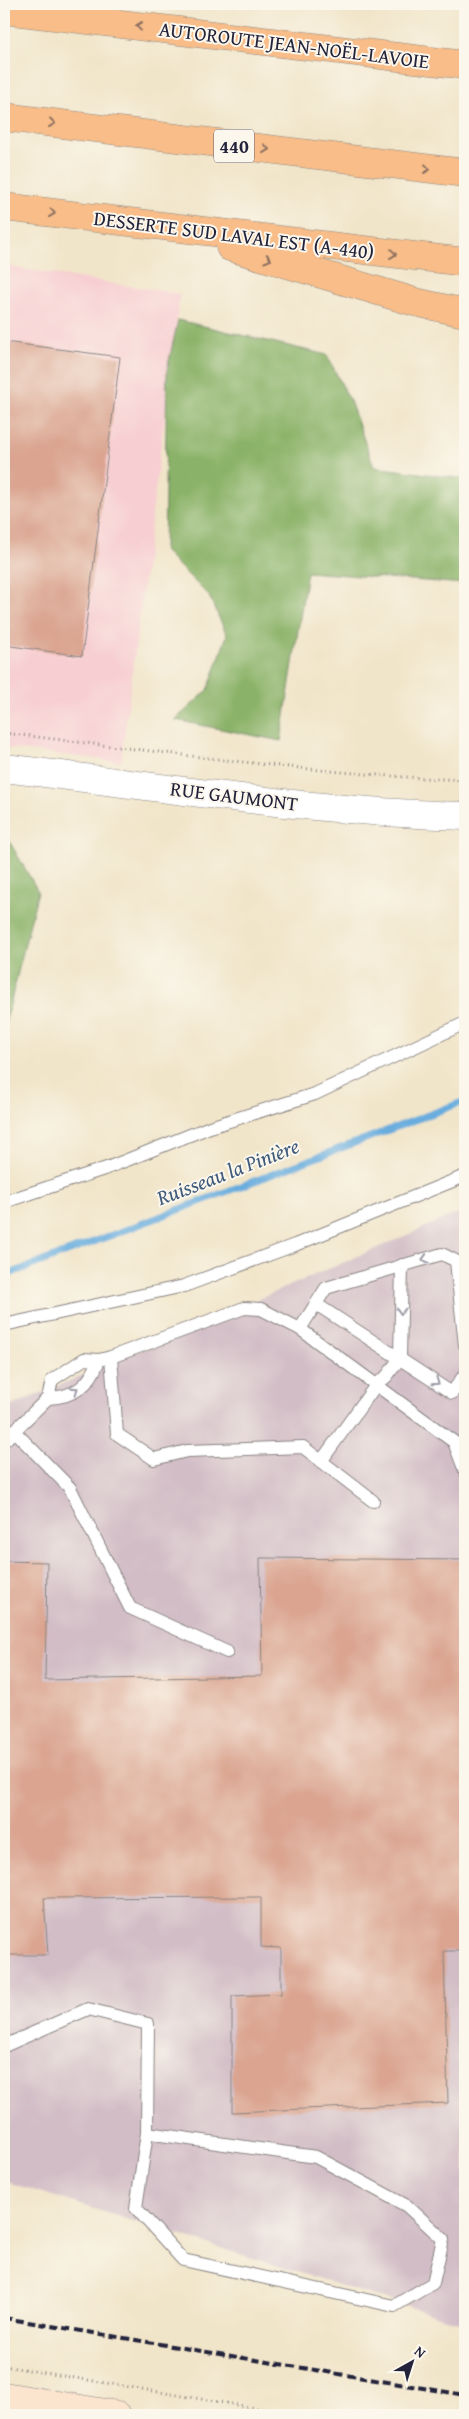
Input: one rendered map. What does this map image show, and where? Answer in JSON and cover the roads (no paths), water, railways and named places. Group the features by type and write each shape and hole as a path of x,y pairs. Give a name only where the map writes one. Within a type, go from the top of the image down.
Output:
{"highway":[{"name":"AUTOROUTE JEAN-NOËL-LAVOIE","path":"4,10 465,65"},
{"name":"440","path":"4,117 465,173"},
{"name":"DESSERTE SUD LAVAL EST (A-440)","path":"4,207 465,262"},
{"path":"154,225 415,302 465,313"}],"main road":[{"path":"4,2396 117,2415"}],"street":[{"name":"RUE GAUMONT","path":"4,768 286,802 384,812 465,816"}],"lane":[{"path":"4,1202 107,1168 210,1127 315,1094 465,1023"},
{"path":"4,1325 184,1286 295,1245 465,1176"},
{"path":"300,1329 326,1288 442,1254 456,1261 465,1345"},
{"path":"322,1460 376,1385 388,1376 400,1358 402,1265"},
{"path":"316,1304 452,1393 465,1374"},
{"path":"4,1441 48,1398 52,1380 84,1359 105,1358 244,1308 260,1308 300,1329 454,1442 465,1471"},
{"path":"48,1398 65,1397 93,1377 105,1358"},
{"path":"105,1358 117,1434 154,1459 187,1451 303,1447 373,1501"},
{"path":"14,1431 70,1488 130,1608 227,1652"},
{"path":"4,2046 88,2009 148,2024 147,2133 136,2208 183,2260 394,2306 433,2283 443,2238 407,2206 316,2157 147,2133"}],"waterway":[{"name":"Ruisseau la Pinière","path":"4,1276 465,1101"}],"railway":[{"path":"4,2318 465,2395"}]}
